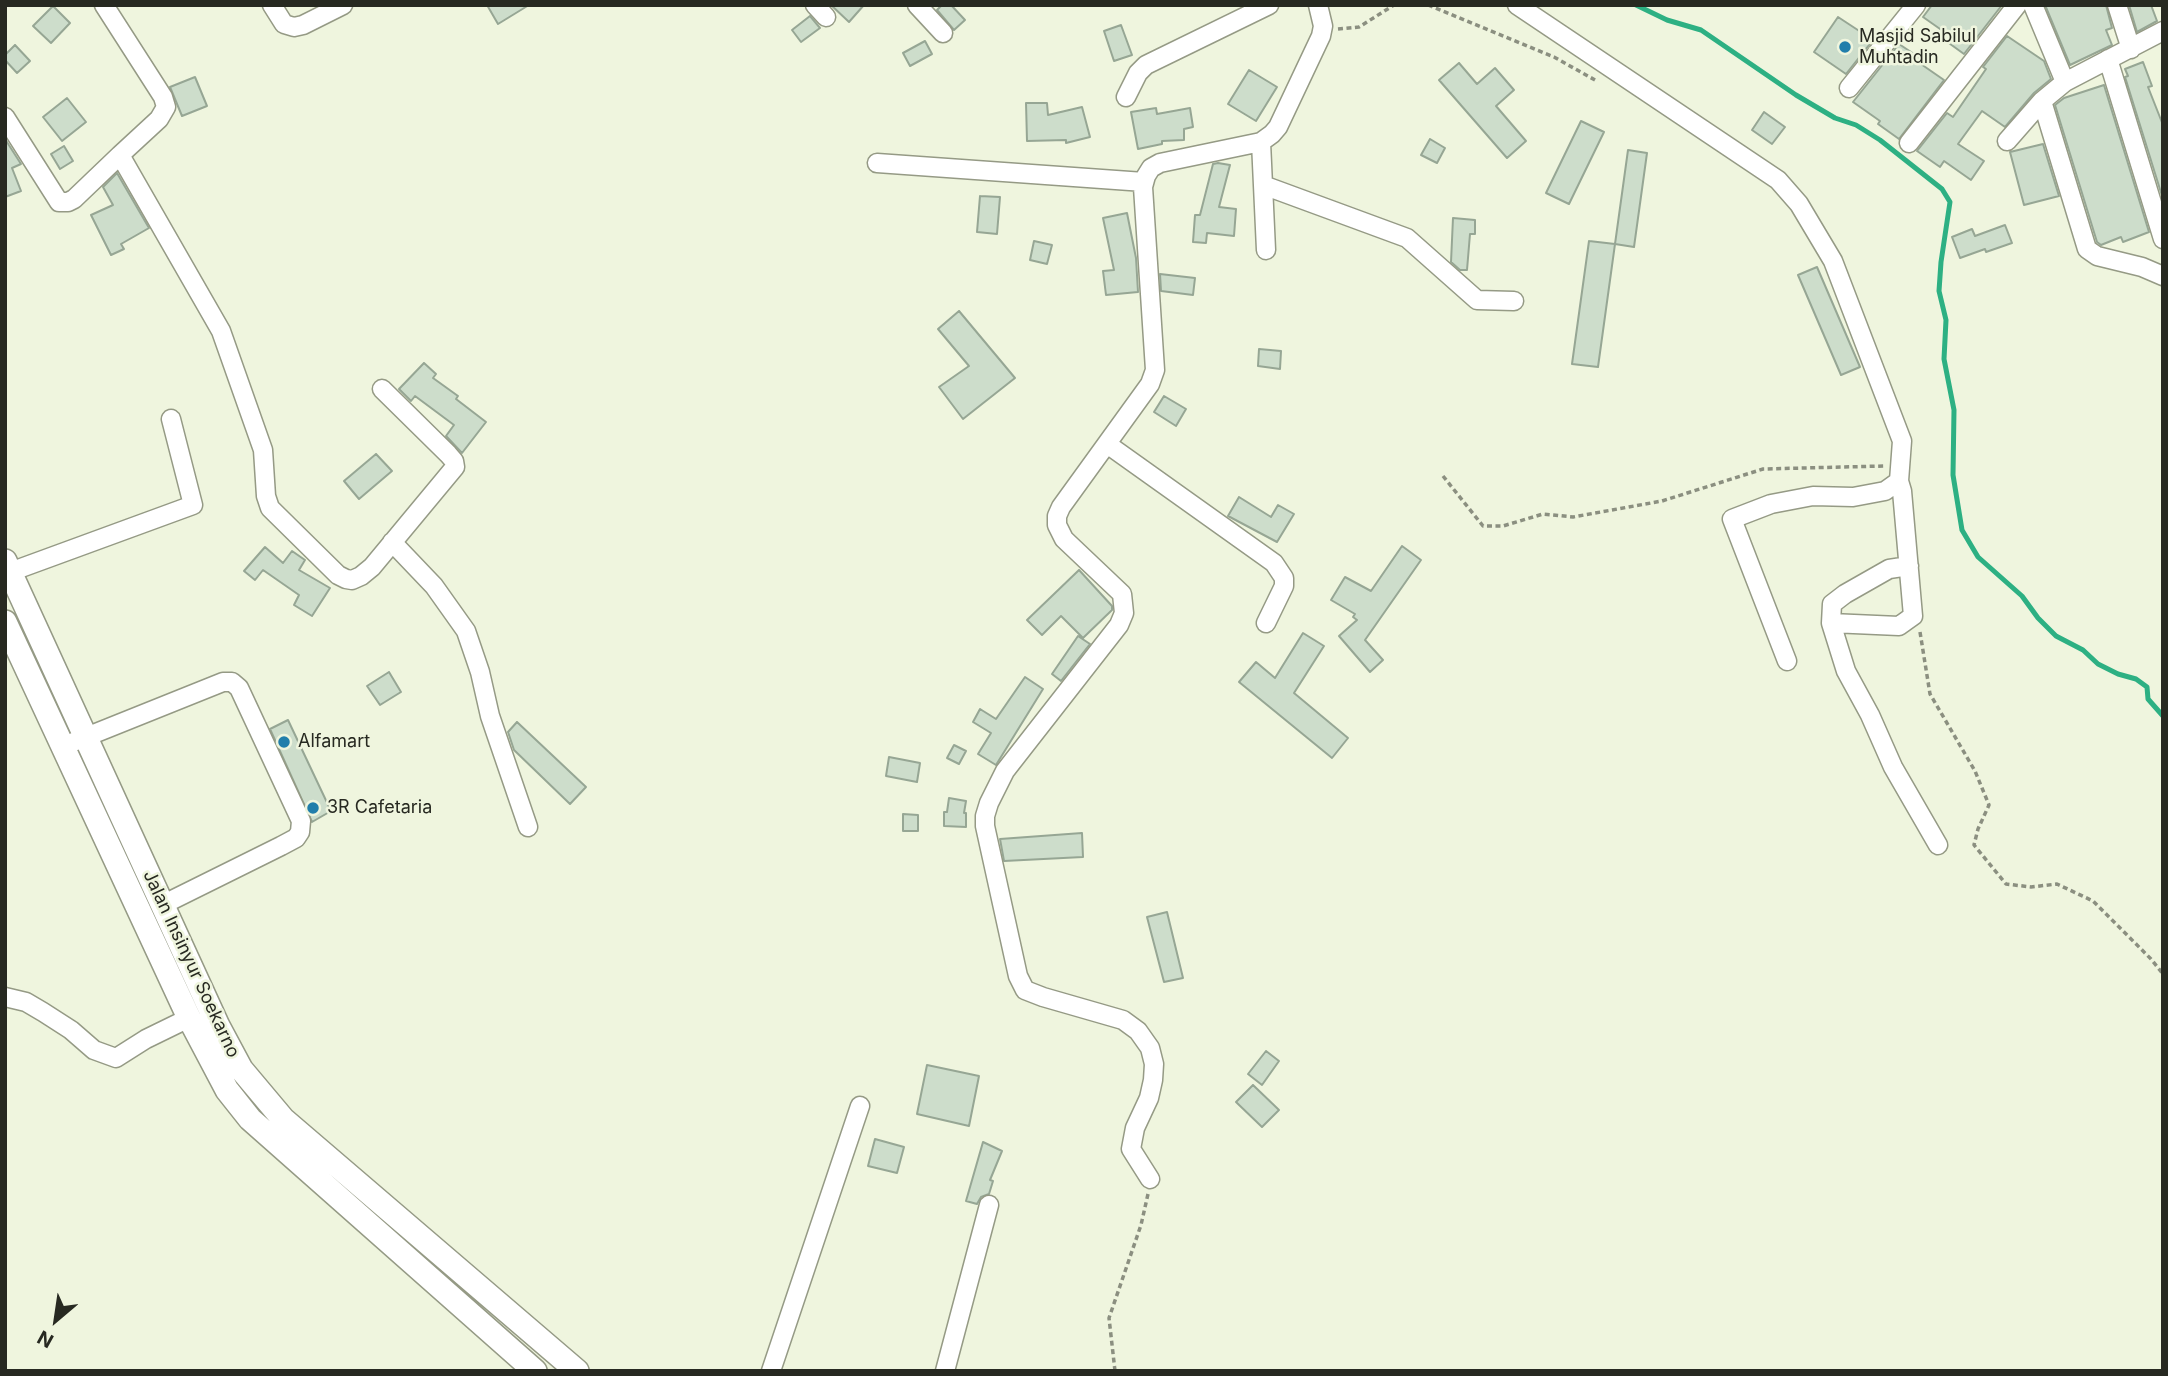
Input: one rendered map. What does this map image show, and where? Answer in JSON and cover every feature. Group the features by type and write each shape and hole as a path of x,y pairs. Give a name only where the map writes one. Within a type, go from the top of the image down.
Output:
{"main road":[{"name":"Jalan Insinyur Soekarno","path":"8,567 218,1026 241,1069 283,1119 577,1371"},
{"name":"Jalan Insinyur Soekarno","path":"5,622 189,1018 227,1090 250,1119 535,1371"},
{"path":"457,1303 478,1286"}],"street":[{"path":"5,117 59,202 74,199 159,119 166,107 163,97 104,5"},
{"path":"272,5 284,23 294,27 342,5"},
{"path":"917,5 943,33"},
{"path":"1126,97 1138,73 1146,65 1269,5"},
{"path":"1150,1179 1131,1149 1135,1128 1149,1098 1153,1080 1154,1064 1150,1048 1138,1031 1123,1020 1043,998 1025,990 1018,976 985,825 989,803 1005,771 1123,618 1125,605 1122,594 1064,539 1057,525 1061,508 1150,384 1155,370 1144,181 1151,168 1160,163 1261,142 1278,127 1321,36 1323,26 1318,5"},
{"path":"1517,5 1778,180 1799,204 1833,261 1902,441 1895,473 1885,491 1853,497 1813,496 1771,504 1732,519 1787,661"},
{"path":"1849,88 1916,5"},
{"path":"1909,142 2017,5"},
{"path":"2034,5 2065,82"},
{"path":"2117,5 2131,49"},
{"path":"2007,141 2042,102 2065,82 2163,31"},
{"path":"2108,59 2163,239"},
{"path":"2042,102 2087,249 2097,256 2142,267 2163,276"},
{"path":"1261,142 1266,250"},
{"path":"120,155 221,331 262,450 265,496 270,508 338,575 346,579 352,580 361,576 455,467 454,460 382,389"},
{"path":"877,163 1144,181"},
{"path":"1263,185 1408,238 1476,300 1514,300"},
{"path":"8,567 193,505 171,419"},
{"path":"1107,444 1274,563 1284,578 1284,586 1265,623"},
{"path":"1830,623 1899,626 1913,617 1902,491 1895,473"},
{"path":"392,542 434,586 467,631 490,716 528,827"},
{"path":"1909,566 1889,569 1845,594 1832,604 1830,623 1846,671 1870,715 1893,767 1938,845"},
{"path":"61,747 223,682 232,682 239,688 292,799 302,826 296,838 162,905"},
{"path":"5,997 26,1002 71,1030 94,1050 116,1058 146,1039 189,1018"},
{"path":"771,1371 860,1106"},
{"path":"945,1371 989,1205"}],"path":[{"path":"1323,26 1333,29 1359,27 1394,5"},
{"path":"1428,5 1554,57 1602,84"},
{"path":"1443,476 1483,526 1503,526 1543,514 1573,517 1662,501 1763,469 1895,473"},
{"path":"1920,628 1930,694 1975,771 1989,805 1974,845 2006,884 2031,887 2057,884 2093,901 2163,974"},
{"path":"1115,1371 1109,1318 1141,1225 1150,1179"}],"building":[{"path":"487,5 529,5 498,24"},
{"path":"831,5 864,5 849,22"},
{"path":"942,5 951,5 965,20 954,30 937,10"},
{"path":"1932,5 2002,5 1964,54 1946,41 1950,36 1923,17"},
{"path":"2045,5 2106,5 2112,28 2106,30 2112,45 2070,65"},
{"path":"2129,5 2151,5 2157,21 2137,32"},
{"path":"53,6 70,23 51,43 33,26"},
{"path":"810,16 820,28 801,42 792,30"},
{"name":"Masjid Sabilul Muhtadin","path":"1838,17 1873,40 1846,74 1814,52"},
{"path":"1121,25 1132,55 1114,61 1104,31"},
{"path":"2007,36 2044,61 2051,79 2034,93 2005,127 1982,111 1958,144 1984,161 1971,180 1944,161 1940,167 1917,151 1947,113 1953,117 1986,69 1983,67"},
{"path":"925,41 932,54 910,66 903,53"},
{"path":"1899,44 1920,58 1918,62 1944,80 1899,139 1878,124 1880,121 1853,102"},
{"path":"15,45 30,61 17,73 5,60 5,55"},
{"path":"2143,62 2152,86 2148,87 2163,125 2163,199 2125,77 2128,76 2125,69"},
{"path":"1459,63 1477,84 1495,68 1514,90 1496,106 1526,141 1507,158 1439,80"},
{"path":"1249,70 1277,87 1256,121 1228,104"},
{"path":"195,77 207,106 182,116 170,87"},
{"path":"2104,85 2149,232 2123,242 2121,237 2101,245 2097,242 2055,105 2064,98"},
{"path":"67,98 86,122 62,141 43,117"},
{"path":"1026,103 1047,103 1048,115 1082,107 1090,137 1066,143 1066,140 1027,141"},
{"path":"1156,108 1157,114 1190,108 1193,127 1184,129 1184,140 1162,141 1162,144 1138,149 1131,112"},
{"path":"1764,112 1785,127 1772,144 1752,130"},
{"path":"1581,121 1604,132 1569,204 1546,193"},
{"path":"5,139 21,164 12,168 21,191 5,197"},
{"path":"1430,139 1445,148 1437,163 1421,155"},
{"path":"2043,144 2059,196 2024,205 2010,152"},
{"path":"64,146 73,161 60,169 51,154"},
{"path":"1628,150 1647,153 1634,247 1615,244"},
{"path":"1213,164 1230,165 1219,207 1236,209 1234,236 1207,233 1206,243 1193,242 1195,215 1200,215"},
{"path":"117,173 149,228 121,244 124,249 111,255 91,215 113,205 103,187"},
{"path":"980,196 1000,197 997,234 977,232"},
{"path":"1127,213 1136,258 1138,292 1106,295 1103,271 1114,270 1103,218"},
{"path":"1453,218 1475,220 1475,234 1470,234 1467,270 1460,270 1451,262"},
{"path":"2005,225 2012,243 1960,258 1952,237 1972,229 1975,236"},
{"path":"1034,241 1052,245 1047,264 1030,260"},
{"path":"1589,241 1615,244 1598,367 1572,364"},
{"path":"1817,267 1860,367 1841,375 1798,275"},
{"path":"1160,274 1195,278 1193,295 1161,291"},
{"path":"959,311 1015,378 963,419 939,387 969,366 938,329"},
{"path":"1259,349 1281,351 1280,369 1258,366"},
{"path":"424,363 436,374 433,378 458,396 456,399 486,422 462,453 446,436 454,425 415,396 411,401 399,389"},
{"path":"1164,396 1186,409 1176,426 1154,412"},
{"path":"376,454 392,471 359,499 344,481"},
{"path":"1239,497 1271,517 1278,505 1294,514 1277,542 1228,516"},
{"path":"1402,546 1421,560 1365,640 1383,660 1370,672 1339,636 1357,620 1353,617 1355,614 1331,600 1345,577 1371,591"},
{"path":"265,547 283,563 292,551 305,560 299,570 330,588 312,616 294,605 299,595 263,570 255,580 244,571"},
{"path":"1079,570 1112,606 1112,610 1083,638 1061,616 1042,635 1027,620"},
{"path":"1303,633 1324,646 1294,693 1348,738 1332,758 1239,682 1256,662 1275,678"},
{"path":"1078,636 1090,644 1061,681 1052,674"},
{"path":"389,672 401,692 380,705 367,686"},
{"path":"1025,677 1043,689 996,765 978,754 991,733 973,722 980,709 996,719"},
{"path":"288,720 331,811 312,822 270,729"},
{"path":"517,722 586,787 570,804 514,750 508,732"},
{"path":"954,745 966,751 959,764 947,758"},
{"path":"889,757 920,763 917,782 886,776"},
{"path":"949,798 966,801 966,827 944,826 944,812 947,812"},
{"path":"903,814 918,815 918,831 903,831"},
{"path":"1082,833 1083,857 1004,861 1000,839"},
{"path":"1167,912 1183,978 1164,982 1147,917"},
{"path":"1266,1051 1279,1061 1262,1085 1248,1074"},
{"path":"927,1065 979,1076 969,1126 917,1114"},
{"path":"1253,1085 1279,1110 1262,1127 1236,1102"},
{"path":"875,1139 904,1147 897,1173 868,1166"},
{"path":"983,1142 1002,1151 990,1180 993,1181 989,1194 981,1197 977,1204 966,1201"}],"waterway":[{"path":"1636,5 1667,20 1701,30 1796,95 1880,140 1942,189 1950,202 1939,291 1946,320 1944,359 1954,410 1953,475 1962,530 1978,557 2022,596 2056,636 2083,650 2098,664 2136,679 2147,687 2148,699 2163,716"}],"place":[{"name":"Masjid Sabilul Muhtadin","path":"1845,47"},
{"name":"Alfamart","path":"284,742"},
{"name":"3R Cafetaria","path":"313,808"}]}
